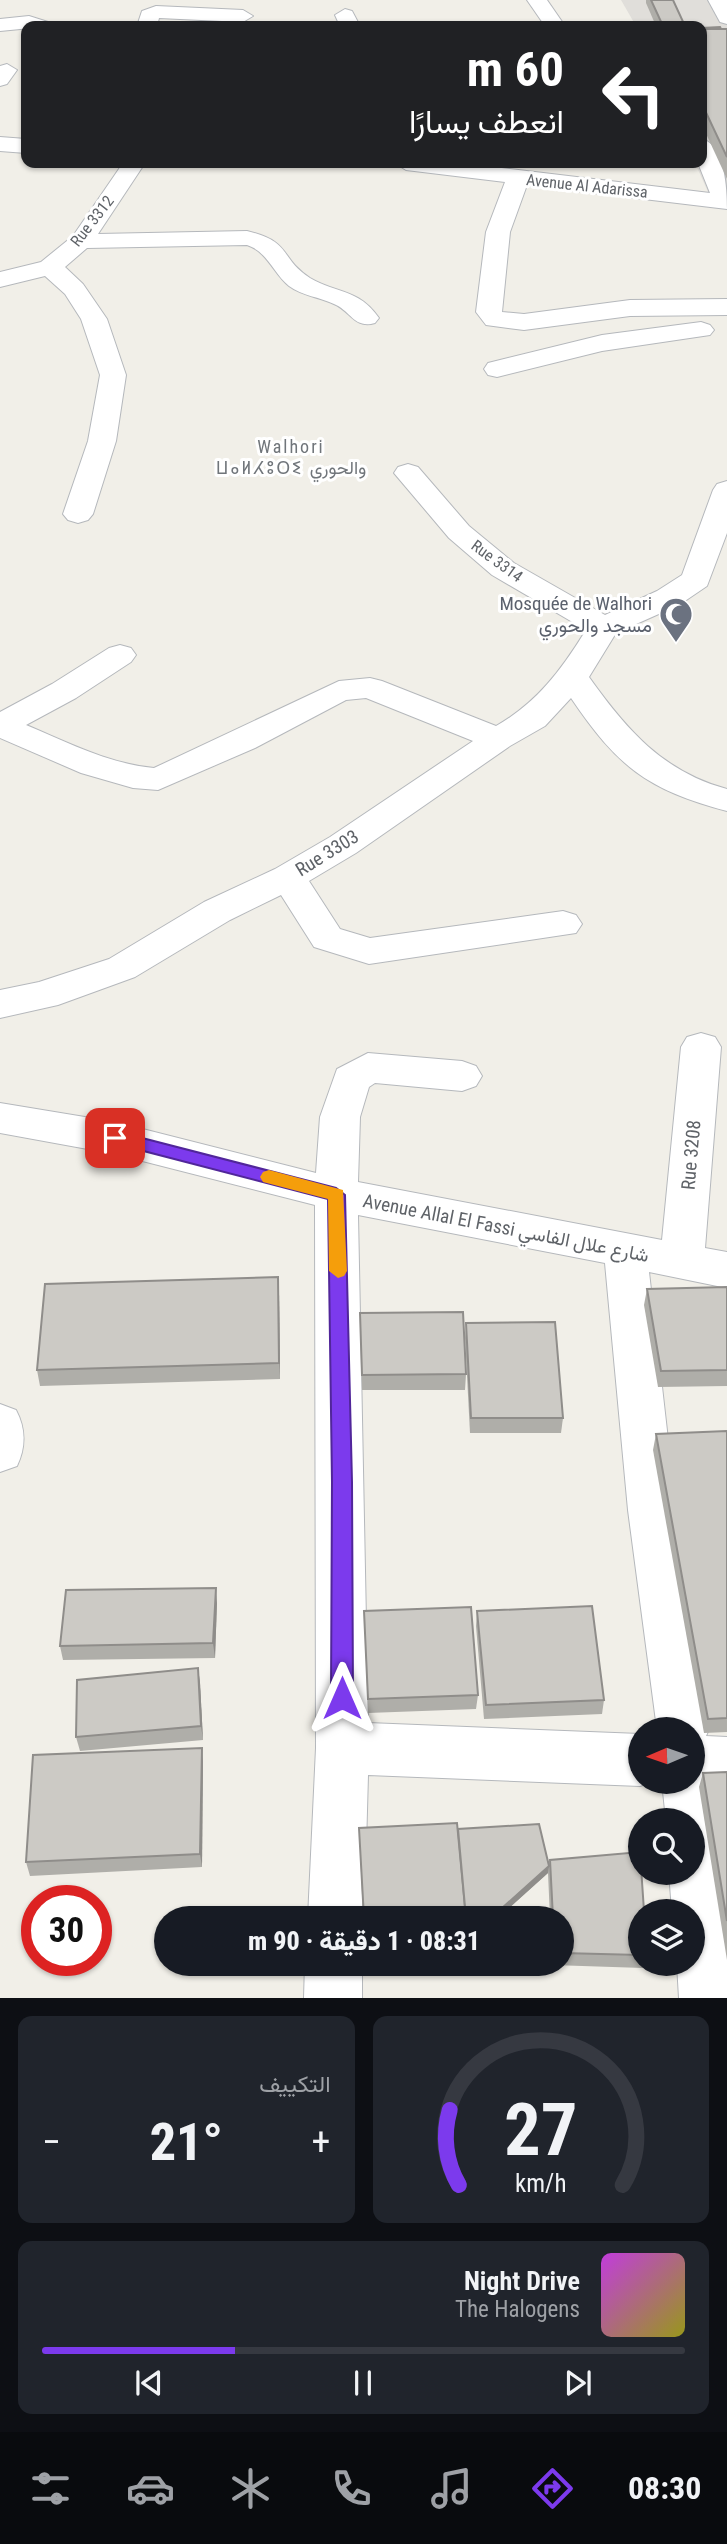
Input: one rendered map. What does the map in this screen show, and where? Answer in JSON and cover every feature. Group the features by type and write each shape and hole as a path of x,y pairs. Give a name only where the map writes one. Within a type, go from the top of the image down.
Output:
{"street":[{"path":"537,0 552,21"},
{"path":"718,0 727,18"},
{"path":"148,21 149,15 156,12 244,14"},
{"path":"0,25 21,23"},
{"path":"0,144 21,146"},
{"path":"707,158 726,202"},
{"name":"Rue 3312","path":"0,280 50,267 81,241 131,168"},
{"name":"Avenue Al Adarissa","path":"443,168 726,202"},
{"path":"518,178 498,232 489,312 495,320 524,322 630,308 727,307"},
{"path":"81,241 247,238 262,241 274,247 293,277 346,300 366,318"},
{"path":"50,267 74,289 94,320 113,375 102,441 78,514"},
{"path":"497,369 645,335 727,330"},
{"name":"Rue 3314","path":"408,473 459,533 503,569 604,627"},
{"path":"604,627 668,598 696,580 727,490"},
{"name":"Rue 3303","path":"0,1004 44,995 122,968 217,911 288,877 343,845 498,738 533,719 573,677 604,627"},
{"path":"0,726 64,691 120,655"},
{"path":"573,677 613,736 656,774 698,794 727,800"},
{"path":"0,726 93,765 133,777 158,779 243,741 339,691 353,688 370,688 498,738"},
{"path":"288,877 327,939 369,951 563,924"},
{"name":"Rue 3208","path":"682,1263 701,1048"},
{"path":"336,1906 342,1748 342,1495 336,1195 340,1117 351,1079 368,1068 462,1076"},
{"name":"Avenue Allal El Fassi شارع علال الفاسي","path":"0,1118 115,1138 336,1195 727,1270"},
{"path":"625,1251 652,1510 681,1717"},
{"path":"0,1424 0,1452"},
{"path":"342,1748 628,1760"},
{"path":"705,1762 727,1763"},
{"path":"698,1885 708,1998"},
{"path":"333,1998 334,1976"}],"shaded area":[{"path":"621,0 727,0 727,194 709,194 697,168 707,168 707,21 633,21"}],"building":[{"path":"651,0 673,0 683,21 661,21"},
{"path":"707,29 727,29 727,157 707,115"},
{"path":"278,1277 279,1363 37,1370 45,1284"},
{"path":"727,1287 727,1370 661,1371 647,1289"},
{"path":"463,1312 466,1374 362,1375 360,1313"},
{"path":"555,1322 563,1418 471,1418 466,1323"},
{"path":"727,1431 727,1718 708,1719 656,1434"},
{"path":"216,1588 213,1643 60,1646 66,1590"},
{"path":"592,1606 604,1700 486,1705 477,1611"},
{"path":"471,1607 478,1695 368,1699 364,1611"},
{"path":"198,1668 201,1726 76,1737 77,1680"},
{"path":"202,1748 200,1854 26,1862 33,1755"},
{"path":"727,1772 727,1921 705,1785 705,1773"},
{"path":"457,1823 465,1906 363,1906 359,1828"},
{"path":"539,1824 549,1866 504,1906 465,1906 458,1829"},
{"path":"628,1853 628,1885 642,1885 643,1899 628,1899 628,1955 574,1953 574,1906 552,1906 550,1860"}],"slow traffic":[{"path":"269,1177 336,1195 338,1271"}],"place":[{"name":"Mosquée de Walhori مسجد والحوري","path":"676,644"}],"district":[{"name":"Walhori ⵡⴰⵍⵃⵓⵔⵉ والحوري","path":"291,456"}],"route":[{"path":"115,1138 336,1195 342,1482 342,1698"}]}
